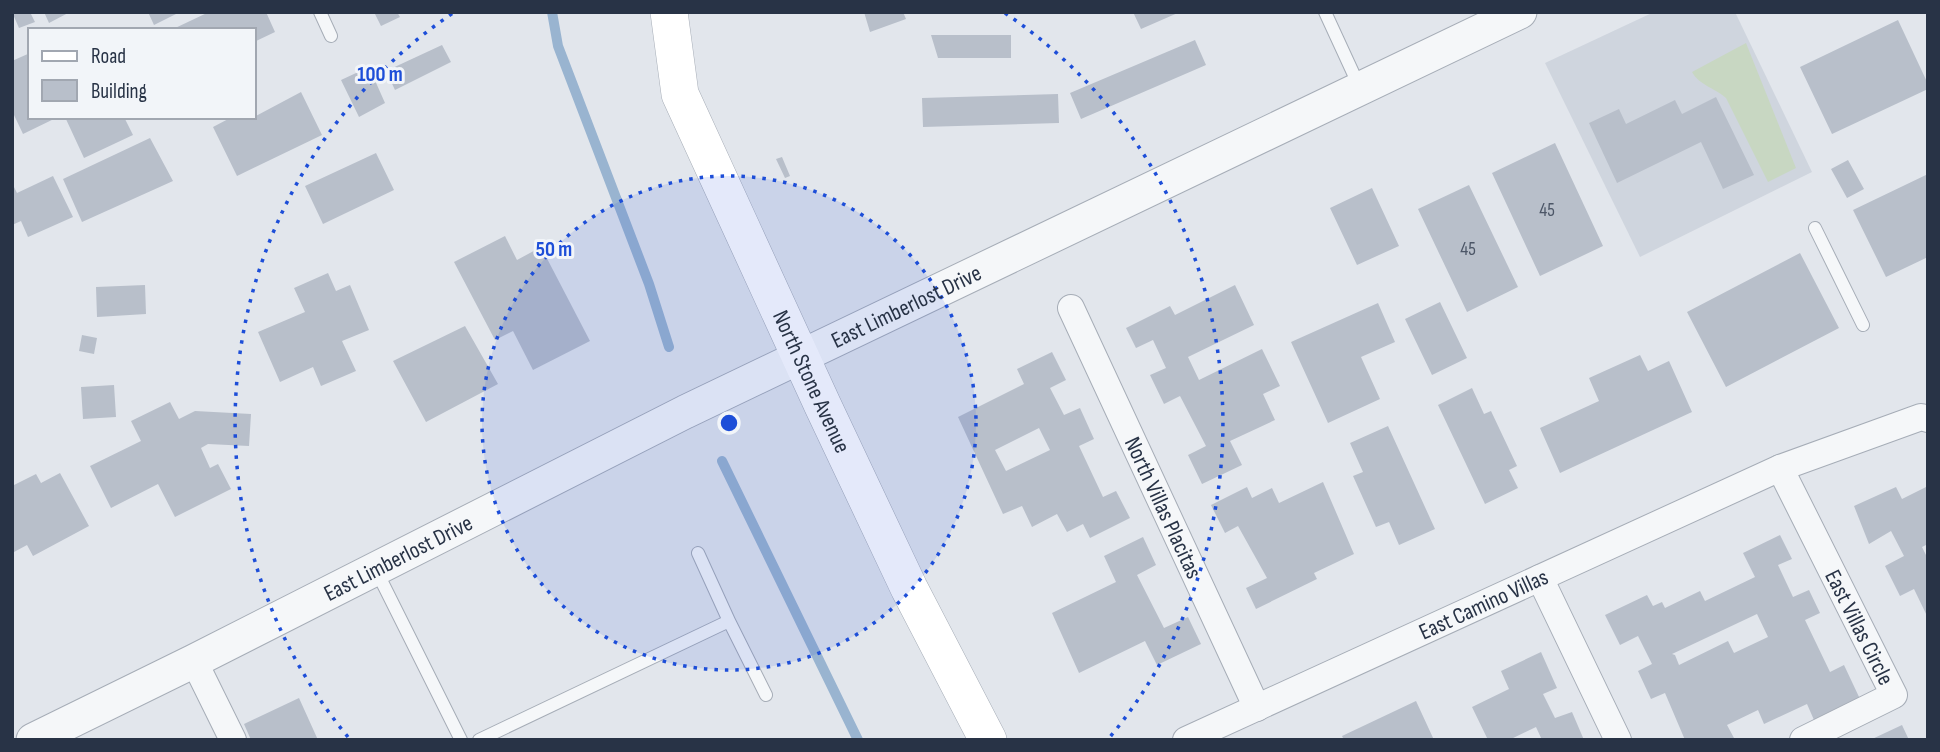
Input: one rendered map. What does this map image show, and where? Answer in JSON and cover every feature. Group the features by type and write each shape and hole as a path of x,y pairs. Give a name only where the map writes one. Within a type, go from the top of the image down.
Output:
{"main road":[{"name":"North Stone Avenue","path":"669,12 680,94 909,587 988,740"}],"street":[{"name":"East Limberlost Drive","path":"33,740 685,412 1520,12"},
{"name":"North Villas Placitas","path":"1070,308 1257,708"},
{"name":"East Camino Villas","path":"1186,740 1780,468 1922,417 1928,419"},
{"name":"East Villas Circle","path":"1780,468 1894,695 1803,740"},
{"path":"1539,578 1618,740"},
{"path":"194,661 233,740"}],"lane":[{"path":"320,12 331,36"},
{"path":"1325,12 1360,89"},
{"path":"1815,228 1863,325"},
{"path":"698,553 766,695"},
{"path":"376,569 461,740"},
{"path":"479,740 729,621"}],"shaded area":[{"path":"1654,12 1735,12 1812,172 1640,257 1545,63"}],"green space":[{"path":"1746,43 1796,168 1768,182 1726,98 1699,80 1692,72"}],"building":[{"path":"12,12 30,12 35,22 19,28"},
{"path":"44,12 70,12 49,23"},
{"path":"148,12 180,12 154,25"},
{"path":"209,12 266,12 275,32 256,41 256,28 175,28"},
{"path":"374,12 397,12 400,17 381,26"},
{"path":"864,12 903,12 906,19 870,32"},
{"path":"1133,12 1180,12 1141,29"},
{"path":"1898,20 1928,89 1832,134 1800,67"},
{"path":"931,35 1011,35 1011,58 938,58"},
{"path":"1195,40 1206,65 1081,119 1070,93"},
{"path":"442,45 451,62 395,90 386,71"},
{"path":"28,54 28,119 54,119 23,134 14,115 12,116 12,61"},
{"path":"369,67 385,103 359,117 341,80"},
{"path":"301,92 322,135 237,176 213,127 228,119 256,119 256,116"},
{"path":"1058,94 1059,123 923,127 922,98"},
{"path":"1716,97 1754,175 1723,189 1701,142 1617,183 1589,123 1619,109 1626,124 1675,100 1682,114"},
{"path":"66,119 125,119 133,135 84,158"},
{"path":"150,138 173,181 82,222 63,179"},
{"path":"1555,143 1603,246 1540,276 1492,173"},
{"path":"376,153 394,190 323,224 305,186"},
{"path":"782,157 790,176 785,178 776,159"},
{"path":"1848,160 1864,189 1847,198 1831,169"},
{"path":"1928,174 1928,257 1886,277 1853,210"},
{"path":"53,176 73,217 28,237 21,221 12,225 12,183 17,193"},
{"path":"1469,185 1518,287 1467,312 1418,209"},
{"path":"1372,188 1399,246 1357,265 1330,208"},
{"path":"505,236 517,260 541,247 590,341 533,370 513,331 495,340 454,262"},
{"path":"1800,253 1839,328 1726,387 1687,312"},
{"path":"328,273 336,291 350,285 369,330 342,341 356,371 321,386 313,367 280,382 258,332 305,312 294,288"},
{"path":"145,285 146,314 97,317 96,287"},
{"path":"1235,285 1254,325 1188,357 1199,380 1262,349 1280,386 1263,394 1275,420 1230,441 1242,465 1202,484 1188,455 1206,446 1180,396 1164,404 1150,375 1166,368 1153,340 1136,348 1126,328 1170,306 1175,315"},
{"path":"1440,302 1467,358 1432,375 1405,319"},
{"path":"1378,303 1395,342 1361,357 1380,399 1328,423 1291,342"},
{"path":"465,326 498,384 426,422 393,361"},
{"path":"82,335 97,338 94,354 79,351"},
{"path":"1052,352 1066,380 1050,388 1064,415 1080,408 1094,439 1079,446 1103,497 1116,491 1130,518 1090,538 1083,524 1067,532 1057,514 1032,527 1022,506 1003,514 958,417 1024,384 1017,369","holes":["1039,428 1050,450 1006,471 995,450"]},
{"path":"1640,355 1648,371 1669,361 1692,412 1560,473 1540,428 1599,401 1589,378"},
{"path":"114,385 116,417 83,419 81,387"},
{"path":"1472,388 1484,414 1491,411 1517,466 1509,470 1518,488 1485,504 1438,405"},
{"path":"170,402 179,419 195,411 251,414 249,446 208,444 201,448 210,468 218,464 231,489 175,517 158,484 111,508 90,466 141,441 131,421"},
{"path":"1388,426 1435,529 1399,545 1389,522 1376,527 1353,476 1363,472 1350,443"},
{"path":"60,473 89,526 33,556 27,545 14,552 12,486 36,474 41,483"},
{"path":"1323,482 1354,554 1314,573 1317,579 1256,609 1246,588 1267,578 1238,526 1225,533 1211,505 1247,487 1252,498 1272,488 1279,503"},
{"path":"1928,486 1928,544 1922,547 1928,559 1928,618 1914,589 1900,596 1885,566 1904,556 1891,531 1869,544 1854,506 1896,487 1902,499"},
{"path":"1780,535 1792,559 1778,565 1793,597 1809,590 1820,613 1805,620 1830,672 1844,665 1860,699 1814,720 1807,704 1764,724 1758,710 1727,725 1734,738 1731,740 1685,740 1665,693 1651,699 1638,671 1652,664 1638,636 1620,645 1605,615 1647,595 1653,606 1662,602 1665,608 1700,591 1705,601 1755,577 1743,553","holes":["1757,614 1768,637 1734,653 1728,641 1679,665 1672,654"]},
{"path":"1143,537 1156,565 1137,575 1164,628 1188,617 1201,644 1157,665 1145,641 1079,673 1052,613 1116,582 1104,556"},
{"path":"1541,652 1557,688 1543,694 1555,718 1572,712 1584,740 1542,740 1536,727 1509,740 1488,740 1472,707 1509,689 1501,671"},
{"path":"299,698 318,740 251,740 244,724"},
{"path":"1416,701 1434,740 1344,740 1342,736"},
{"path":"1902,725 1909,740 1870,740"}],"waterway":[{"path":"552,12 558,46 649,284 669,347"},
{"path":"722,461 858,740"}]}
